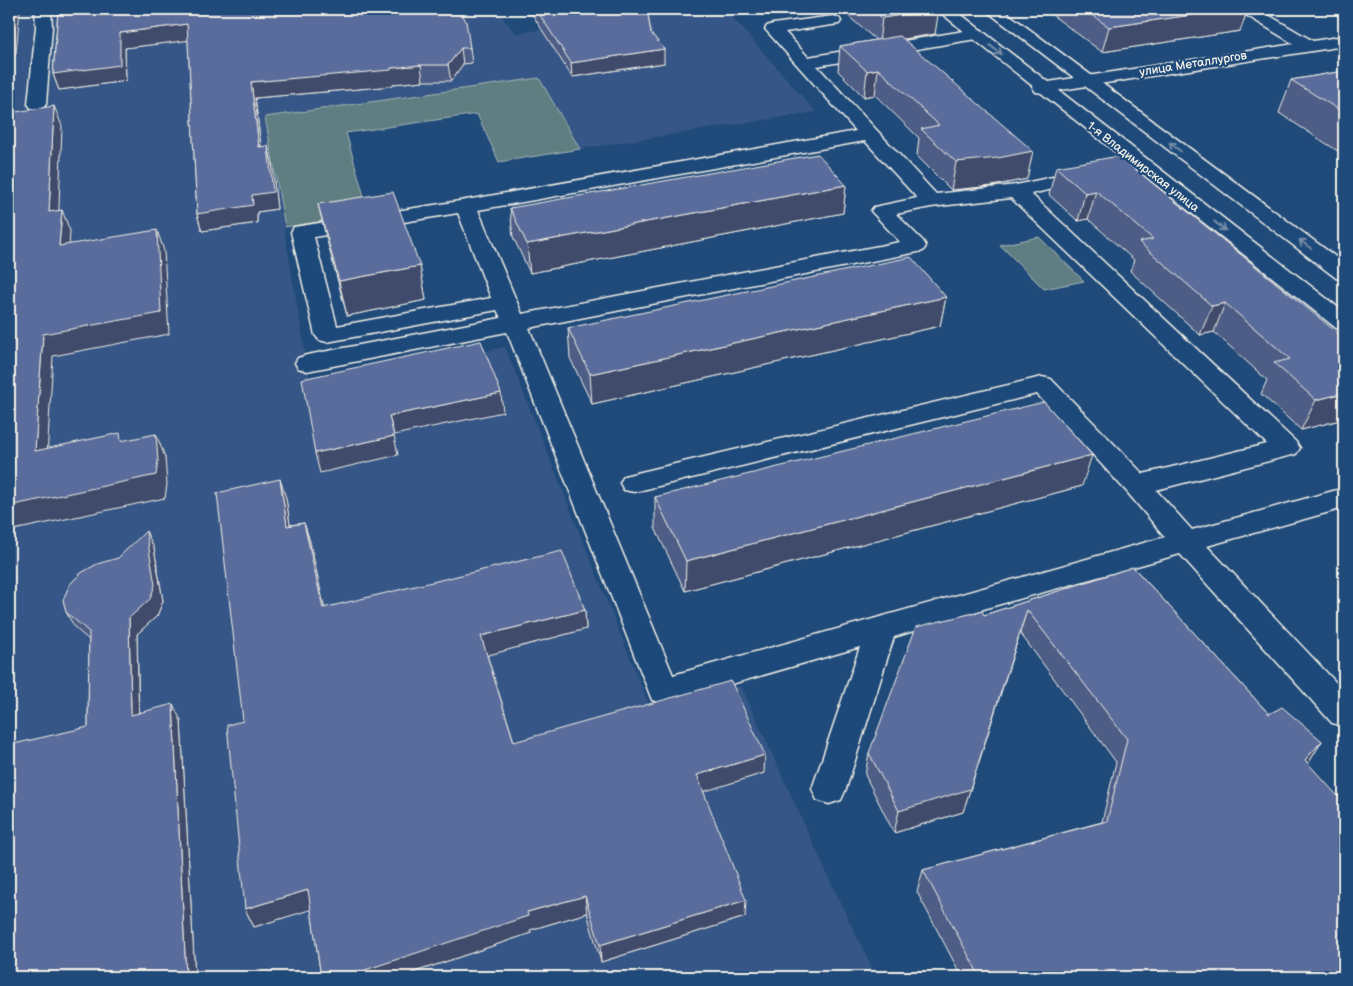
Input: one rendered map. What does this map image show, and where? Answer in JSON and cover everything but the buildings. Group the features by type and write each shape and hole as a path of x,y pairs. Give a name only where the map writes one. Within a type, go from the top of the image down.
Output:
{"main road":[{"path":"37,104 44,27 43,9"},
{"path":"820,9 867,54"},
{"name":"1-я Владимирская улица","path":"944,9 1042,88 1344,323"},
{"path":"992,9 1344,274"},
{"path":"1247,9 1310,46"},
{"path":"832,21 773,29 930,201"},
{"path":"805,64 976,34"},
{"name":"улица Металлургов","path":"1042,88 1344,41"},
{"path":"870,134 466,206 302,232 327,335 510,312 914,246 881,211 930,201 1016,191 1140,164"},
{"path":"1016,191 1287,448 1137,485"},
{"path":"466,206 663,691 881,629 985,609 1185,541 1344,498"},
{"path":"307,363 510,312"},
{"path":"634,483 1042,385 1137,485 1185,541 1344,713"},
{"path":"829,789 881,629"}],"shaded area":[{"path":"9,9 495,9 516,33 702,9 725,9 816,112 580,149 539,78 265,117 311,386 505,347 651,710 741,686 840,902 877,977 9,977"}],"green space":[{"path":"539,78 580,149 499,162 477,114 346,133 369,214 285,227 265,117"},
{"path":"1039,237 1084,281 1044,289 1000,245"}]}
